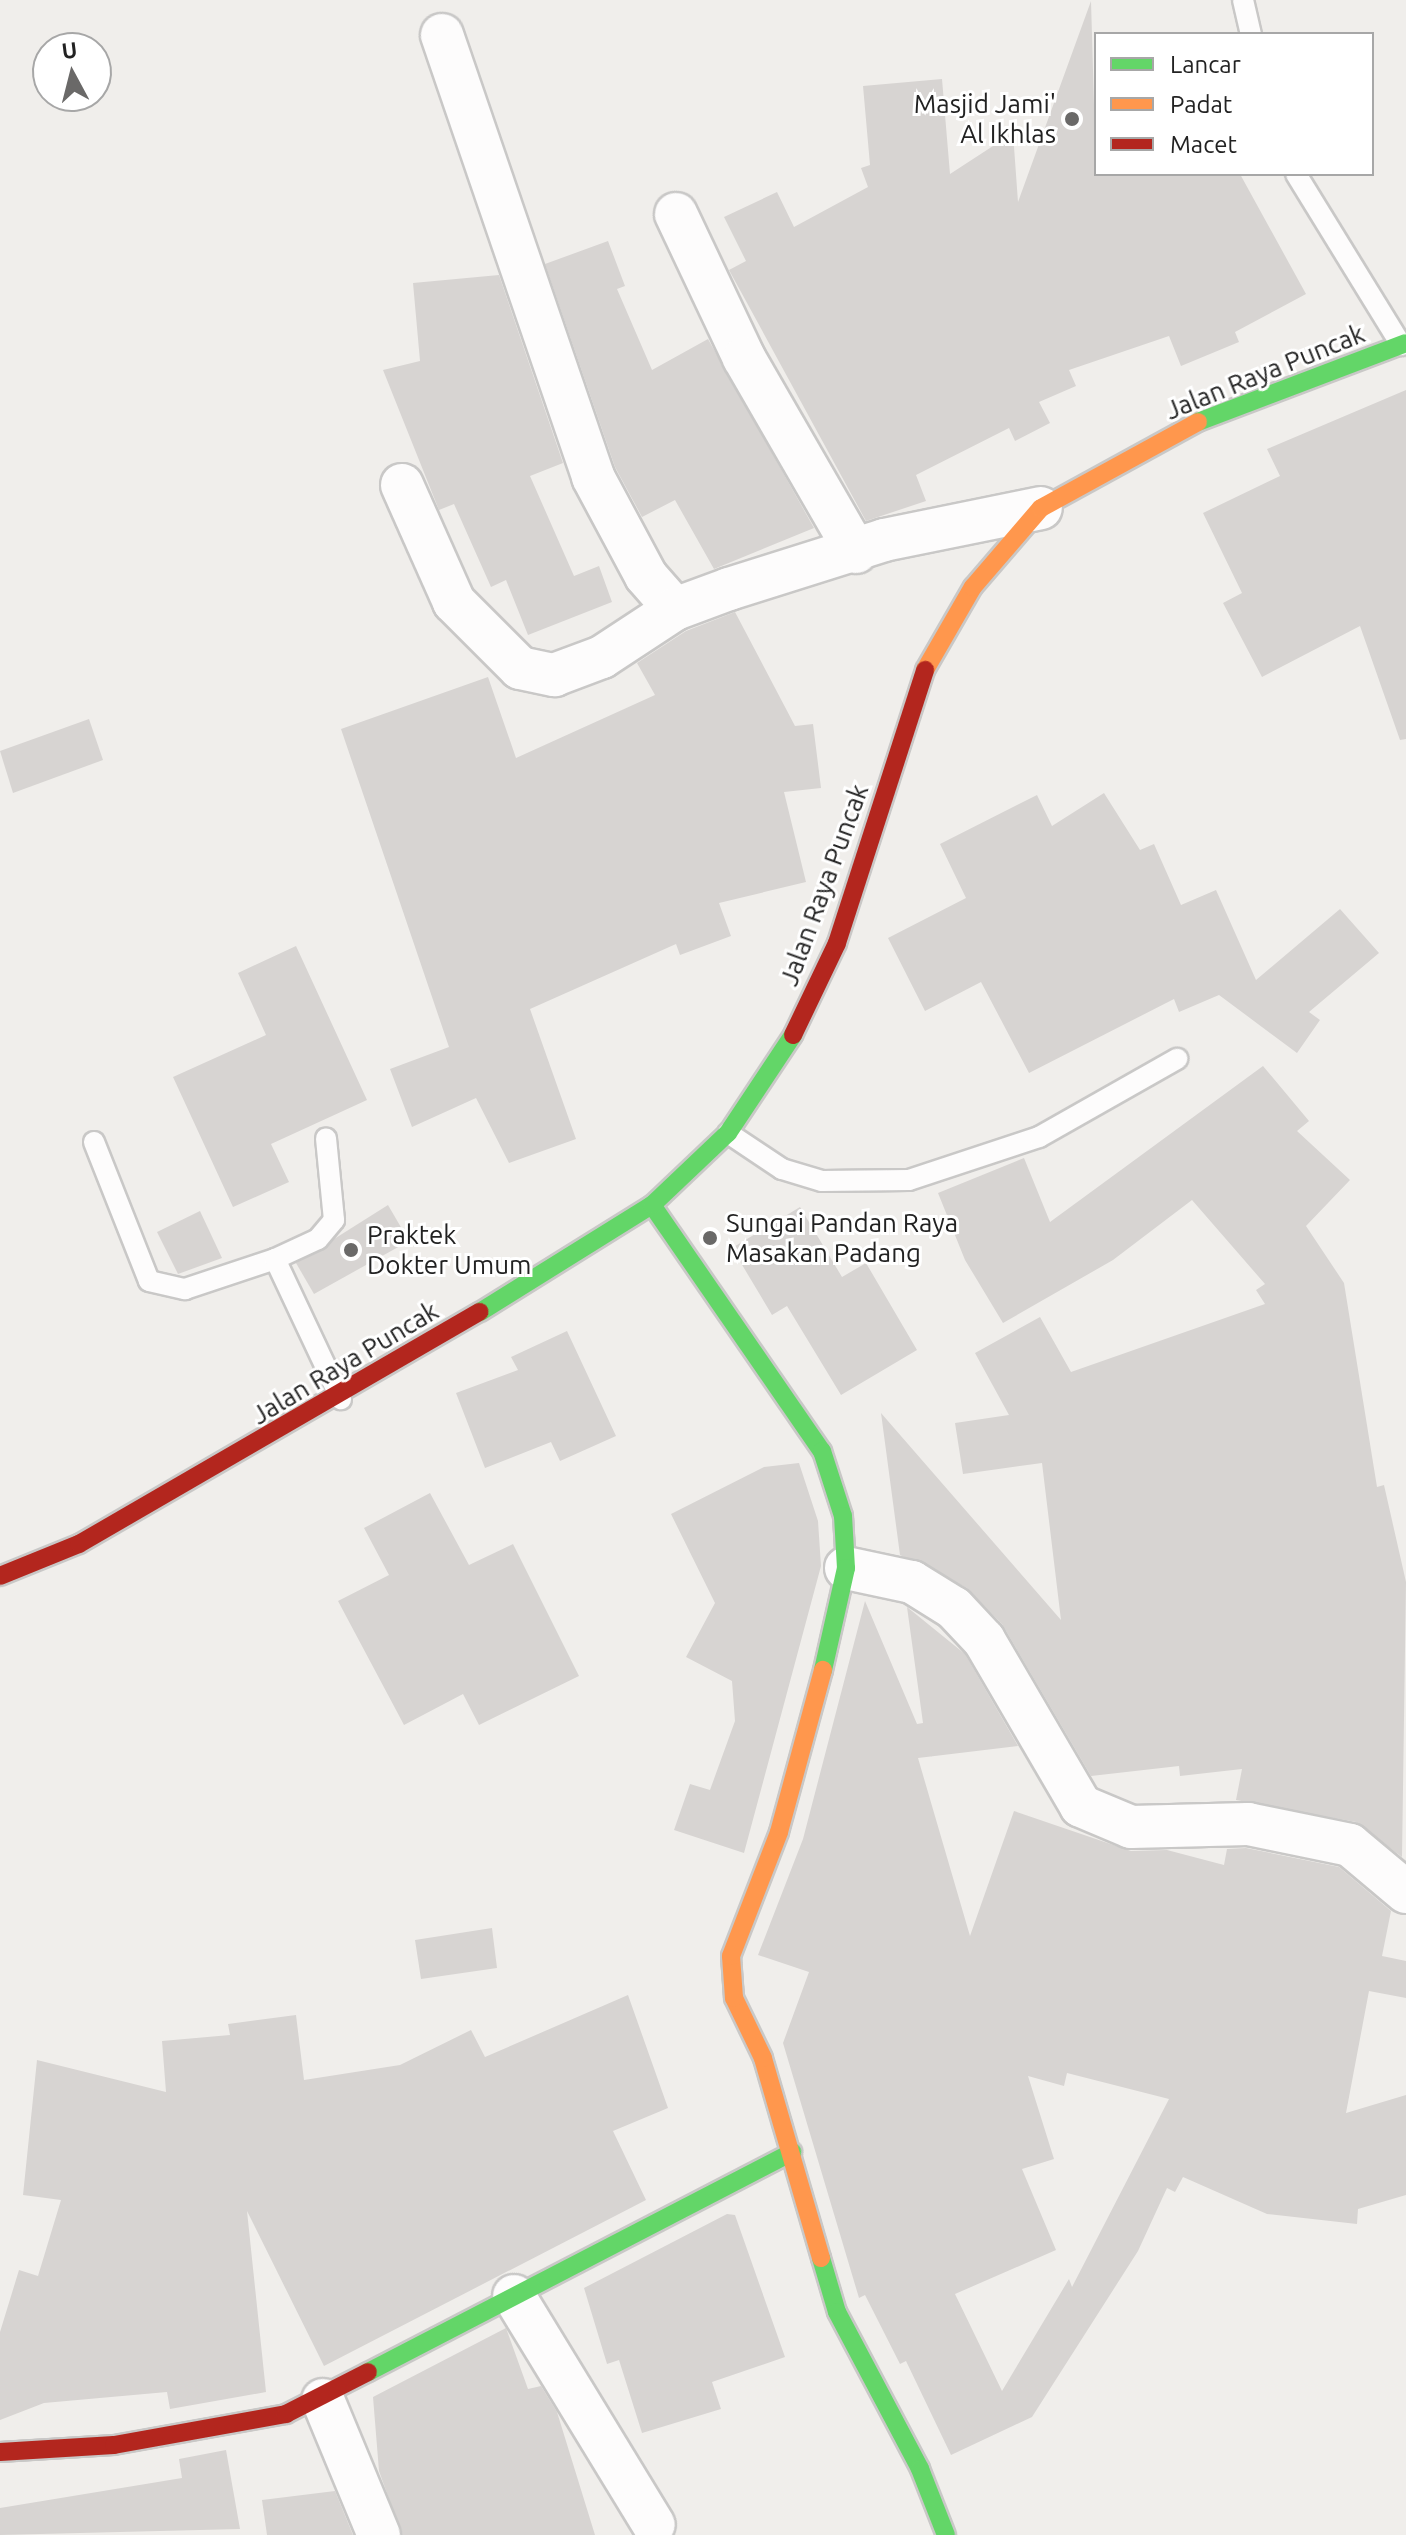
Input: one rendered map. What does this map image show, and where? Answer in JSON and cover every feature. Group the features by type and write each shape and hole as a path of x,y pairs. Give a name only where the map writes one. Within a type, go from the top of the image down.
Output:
{"main road":[{"name":"Jalan Raya Puncak","path":"0,1576 79,1544 341,1399 652,1205 728,1133 787,1048 832,955 925,670 973,587 1041,508 1200,421 1404,344"},
{"path":"652,1205 822,1451 843,1516 846,1568 801,1758 731,1956 734,1998 763,2058 831,2298 920,2469 946,2535"},
{"path":"0,2452 215,2430 323,2400 514,2296 792,2152"}],"street":[{"path":"442,35 593,477 646,576 675,609"},
{"path":"676,214 744,358 856,552"},
{"path":"402,485 454,602 520,668 568,673 675,609 856,552 1041,508"},
{"path":"846,1568 912,1582 954,1608 984,1640 1081,1806 1131,1827 1248,1824 1324,1839 1363,1850 1386,1882 1406,1892"},
{"path":"514,2296 654,2525"},
{"path":"323,2400 379,2535"}],"lane":[{"path":"1243,0 1251,32"},
{"path":"1297,176 1404,344"},
{"path":"728,1133 782,1169 822,1181 909,1180 1039,1137 1177,1059"},
{"path":"94,1142 149,1281 185,1289 275,1259 318,1239 334,1220 326,1138"},
{"path":"275,1259 341,1399"}],"building":[{"path":"1091,1 1094,176 1241,176 1306,294 1235,332 1239,342 1181,366 1169,336 1069,370 1076,386 1039,402 1050,423 1015,441 1009,428 916,475 926,501 866,521 729,270 746,261 724,217 777,192 794,227 868,187 861,168 870,165 863,86 942,79 950,174 1013,133 1018,202"},
{"path":"608,241 625,286 617,289 652,370 708,339 814,528 714,569 675,500 642,517 615,467 545,264"},
{"path":"499,275 563,463 530,476 574,576 599,566 612,602 528,635 506,580 491,587 454,504 439,510 383,370 420,361 413,283"},
{"path":"1406,390 1406,739 1400,740 1360,626 1262,677 1223,603 1242,593 1203,513 1280,476 1267,449"},
{"path":"735,612 795,726 813,724 821,788 784,792 806,882 719,903 731,936 680,955 676,944 530,1009 576,1139 509,1163 476,1098 412,1127 390,1069 449,1047 341,729 488,677 516,758 655,695 637,663 686,631"},
{"path":"89,719 103,760 13,793 0,751"},
{"path":"1104,793 1140,850 1154,844 1181,905 1216,890 1256,980 1340,909 1379,953 1309,1012 1320,1020 1297,1053 1219,995 1179,1012 1174,999 1029,1073 981,982 925,1011 888,938 966,898 940,844 1037,795 1052,826"},
{"path":"296,946 367,1100 271,1144 289,1182 233,1207 173,1077 266,1035 238,973"},
{"path":"1263,1066 1309,1121 1297,1131 1350,1180 1306,1226 1344,1283 1377,1487 1384,1485 1406,1582 1402,1857 1356,1822 1236,1800 1242,1769 1180,1776 1179,1766 1091,1776 1002,1624 967,1588 900,1555 881,1413 1061,1620 1042,1463 963,1474 955,1423 1009,1415 975,1353 1040,1317 1071,1372 1265,1304 1256,1290 1265,1284 1192,1200 1113,1260 1003,1323 965,1260 938,1193 1024,1158 1050,1222"},
{"name":"Praktek Dokter Umum","path":"388,1205 409,1241 314,1294 296,1263"},
{"path":"800,1207 842,1277 866,1263 917,1350 841,1395 787,1306 772,1315 732,1248"},
{"path":"200,1211 222,1258 178,1274 157,1232"},
{"path":"567,1331 616,1436 560,1461 551,1442 485,1468 456,1393 518,1370 511,1357"},
{"path":"799,1463 818,1521 821,1566 744,1853 674,1830 690,1784 710,1790 735,1721 732,1681 686,1657 715,1603 671,1514 764,1467"},
{"path":"430,1493 469,1565 513,1544 579,1676 479,1725 463,1694 404,1725 338,1601 389,1575 364,1528"},
{"path":"865,1601 917,1724 923,1723 907,1607 965,1654 1018,1746 918,1758 970,1936 1014,1811 1131,1851 1167,1850 1224,1865 1227,1849 1246,1848 1339,1867 1391,1911 1382,1956 1406,1961 1406,1998 1369,1991 1346,2113 1406,2095 1406,2195 1358,2209 1357,2224 1267,2214 1183,2177 1175,2192 1167,2188 1138,2251 1032,2417 951,2455 906,2361 900,2364 865,2295 859,2298 783,2043 809,1972 758,1955 803,1839","holes":["1067,2073 1169,2099 1072,2287 1069,2279 1002,2391 955,2294 1056,2250 1022,2169 1054,2159 1028,2076 1064,2086"]},
{"path":"492,1928 497,1968 421,1979 415,1940"},
{"path":"628,1995 668,2108 613,2131 646,2200 324,2366 247,2211 266,2392 170,2409 167,2392 44,2403 0,2420 0,2332 19,2270 38,2276 61,2200 23,2195 37,2060 166,2092 162,2041 230,2035 228,2024 296,2015 304,2080 400,2065 471,2030 485,2057"},
{"path":"727,2214 735,2215 785,2357 712,2382 721,2409 642,2433 619,2360 607,2364 584,2288"},
{"path":"506,2328 528,2389 541,2386 557,2412 595,2535 402,2535 379,2471 373,2397"},
{"path":"226,2450 240,2529 0,2535 0,2508 182,2478 179,2459"},
{"path":"335,2491 353,2535 267,2535 262,2500"}],"traffic: fast":[{"path":"1198,422 1406,343"},
{"path":"480,1312 652,1205 728,1133 793,1035"},
{"path":"652,1205 822,1451 843,1516 846,1568 823,1670"},
{"path":"368,2372 792,2152"},
{"path":"821,2258 837,2312 920,2469 946,2535"}],"traffic: slow":[{"path":"925,670 973,587 1041,508 1198,422"},
{"path":"821,2258 763,2058 734,1998 731,1956 779,1832 823,1670"}],"traffic: jam":[{"path":"793,1035 837,943 925,670"},
{"path":"0,1576 79,1544 480,1312"},
{"path":"0,2452 114,2445 286,2414 368,2372"}],"place":[{"name":"Masjid Jami' Al Ikhlas","path":"1072,119"},
{"name":"Sungai Pandan Raya Masakan Padang","path":"710,1238"},
{"name":"Praktek Dokter Umum","path":"351,1250"}]}
